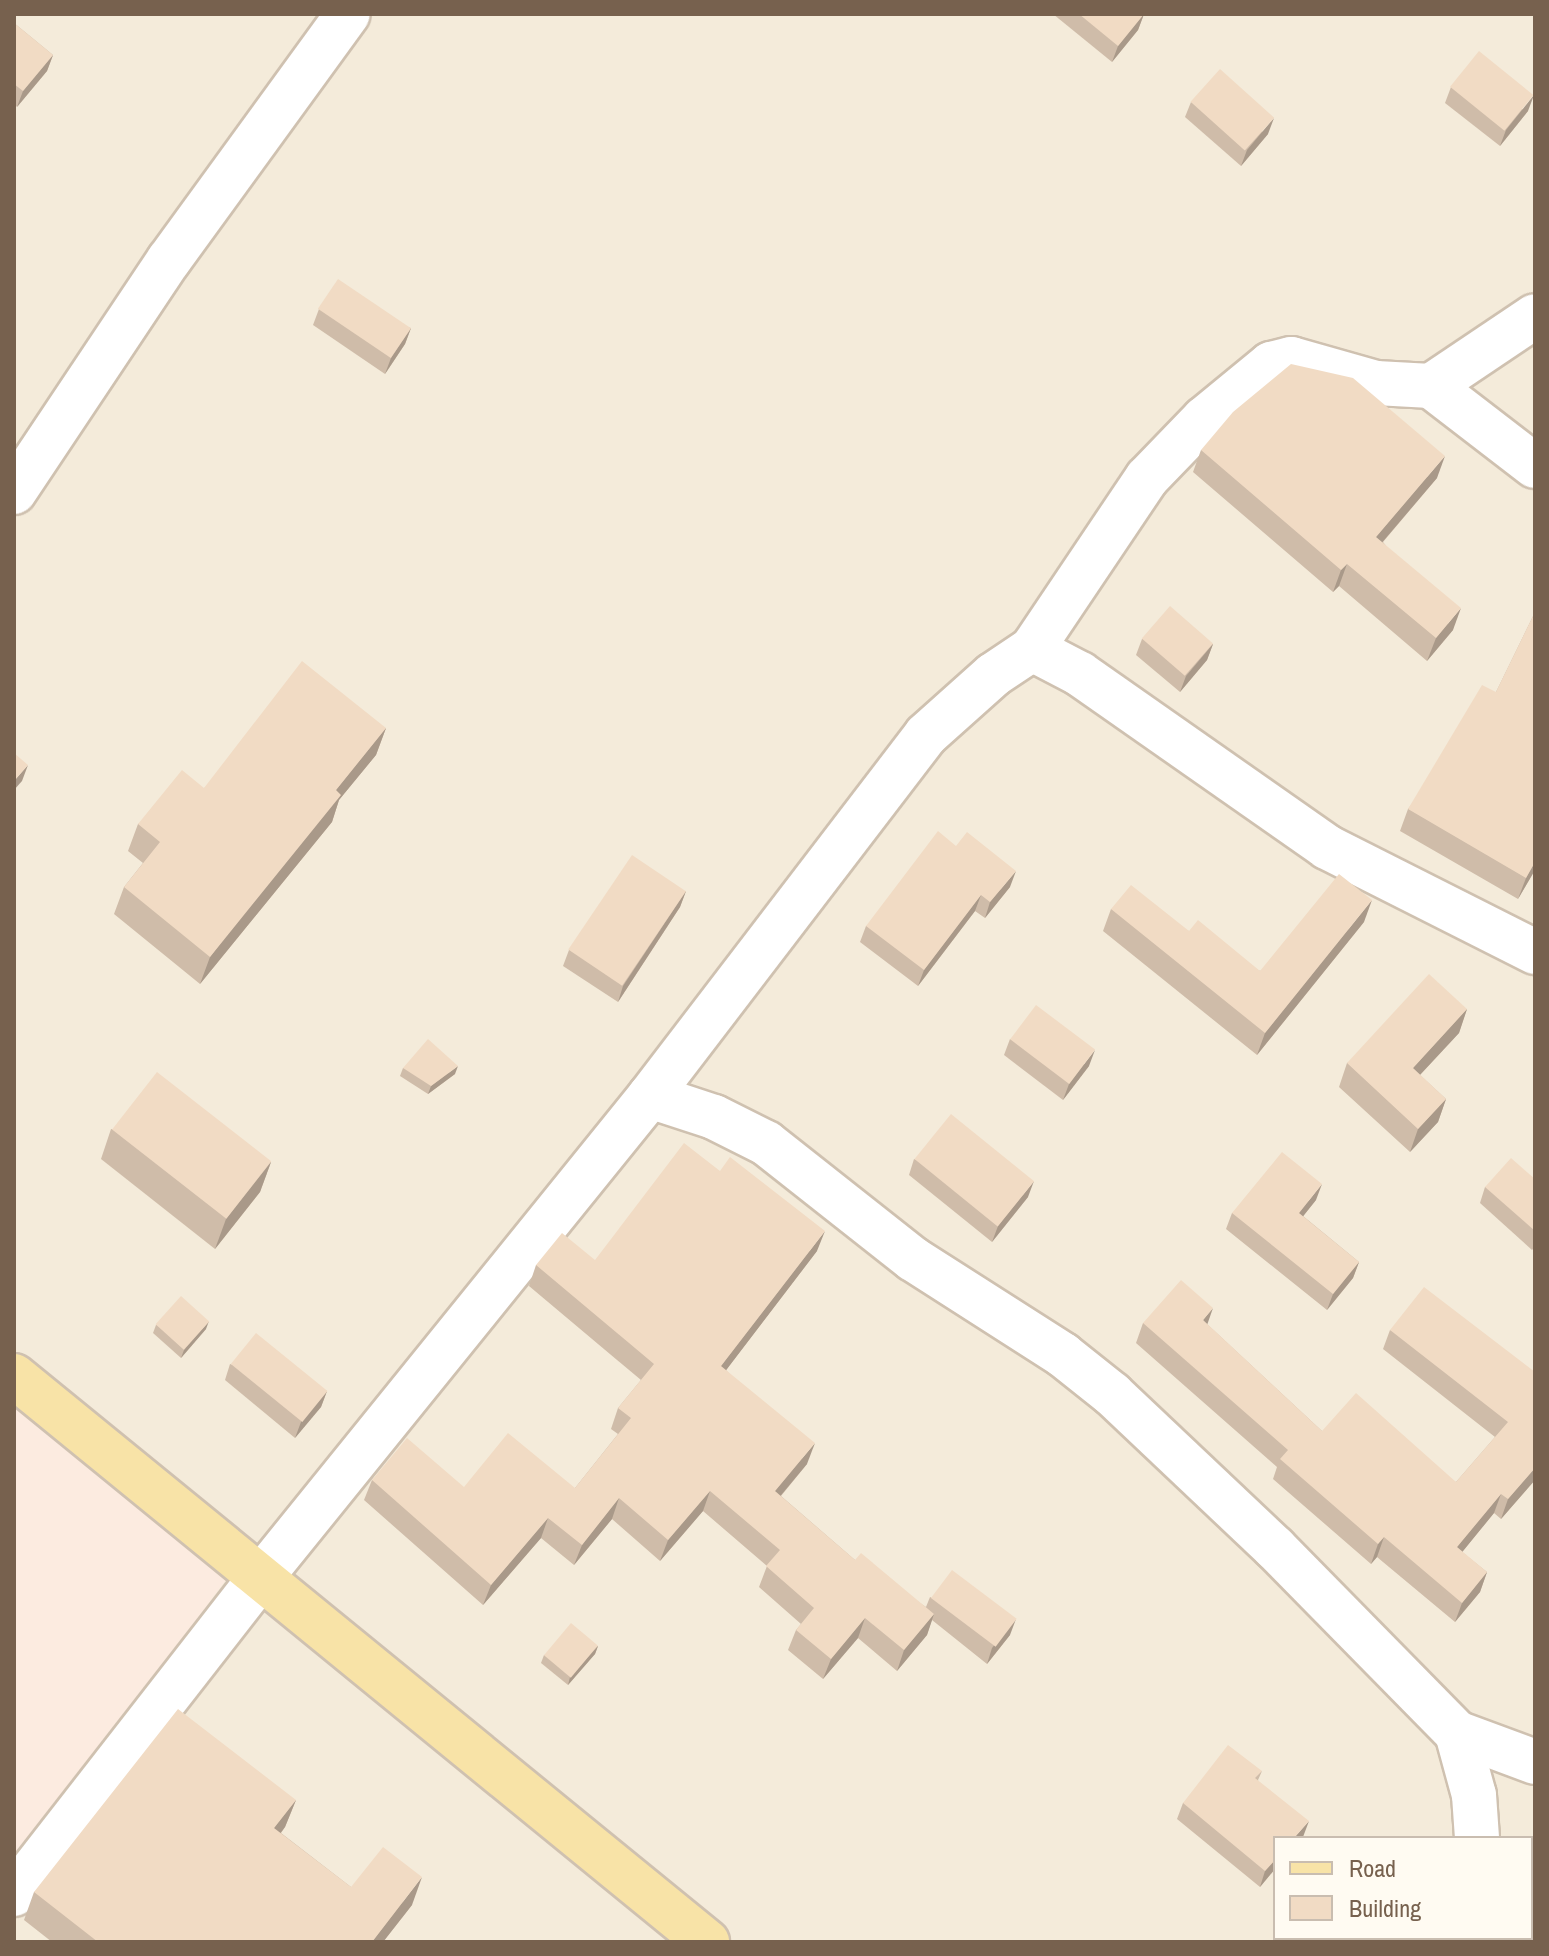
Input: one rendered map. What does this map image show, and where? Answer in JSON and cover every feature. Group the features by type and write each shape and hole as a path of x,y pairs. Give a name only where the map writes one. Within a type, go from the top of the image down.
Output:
{"main road":[{"path":"14,1376 707,1942"}],"street":[{"path":"14,492 169,260 348,14"},
{"path":"1431,386 1535,316"},
{"path":"14,1894 262,1576 650,1096 926,735 993,675 1032,649 1147,478 1204,419 1271,364 1291,359 1376,383 1431,386 1535,466"},
{"path":"1032,649 1080,674 1327,847 1535,952"},
{"path":"650,1096 714,1117 766,1143 913,1259 1063,1355 1112,1394 1275,1548 1457,1733 1535,1762"},
{"path":"1457,1733 1474,1795 1477,1836"}],"shaded area":[{"path":"14,14 1535,14 1535,1942 14,1942"},
{"path":"14,1391 234,1569 14,1868"}],"building":[{"path":"1079,14 1144,14 1118,46"},
{"path":"14,23 53,55 23,91 14,84"},
{"path":"1479,51 1533,95 1504,131 1450,87"},
{"path":"1220,69 1274,118 1245,151 1191,102"},
{"path":"338,279 411,328 391,358 318,309"},
{"path":"1291,364 1353,378 1445,456 1376,537 1461,608 1436,638 1347,564 1341,570 1201,450 1233,412"},
{"path":"1170,606 1213,643 1185,676 1142,638"},
{"path":"1535,612 1535,862 1526,878 1408,809 1482,685 1496,692"},
{"path":"302,661 386,728 336,790 341,795 210,957 124,887 160,842 138,824 182,770 204,788"},
{"path":"14,753 28,765 14,781"},
{"path":"938,831 956,846 967,832 1016,871 990,902 981,895 924,970 866,926"},
{"path":"632,855 686,891 622,986 568,950"},
{"path":"1339,874 1372,900 1265,1033 1111,909 1131,885 1189,931 1198,920 1260,971"},
{"path":"1429,974 1467,1009 1413,1068 1446,1099 1418,1129 1347,1063"},
{"path":"1036,1005 1095,1050 1069,1084 1010,1039"},
{"path":"428,1039 458,1066 431,1086 403,1068"},
{"path":"157,1072 271,1161 226,1219 112,1130"},
{"path":"951,1114 1034,1181 998,1226 914,1159"},
{"path":"684,1143 720,1171 730,1157 825,1231 721,1366 815,1443 775,1491 855,1560 861,1553 934,1614 904,1650 865,1618 831,1659 796,1630 814,1608 766,1566 780,1550 710,1491 668,1540 619,1498 582,1545 548,1518 491,1585 372,1480 407,1438 464,1487 508,1433 575,1488 631,1418 618,1408 654,1364 536,1265 562,1233 595,1260"},
{"path":"1282,1152 1322,1184 1299,1213 1359,1262 1333,1294 1232,1213"},
{"path":"1511,1158 1535,1179 1535,1231 1485,1187"},
{"path":"1181,1280 1213,1308 1203,1320 1322,1431 1356,1393 1456,1482 1508,1422 1390,1330 1424,1287 1535,1372 1535,1468 1508,1499 1501,1494 1457,1547 1487,1572 1462,1603 1384,1537 1378,1544 1280,1459 1288,1450 1143,1323"},
{"path":"181,1296 209,1321 184,1350 156,1324"},
{"path":"256,1333 327,1391 302,1422 231,1364"},
{"path":"952,1570 1017,1619 996,1647 931,1598"},
{"path":"571,1623 598,1645 571,1678 544,1655"},
{"path":"178,1709 296,1800 274,1828 351,1887 383,1847 422,1877 372,1942 98,1942 34,1892"},
{"path":"1228,1745 1262,1771 1255,1778 1309,1821 1296,1836 1273,1836 1273,1862 1265,1871 1183,1803"},
{"path":"1533,1856 1535,1856 1533,1897"}]}
